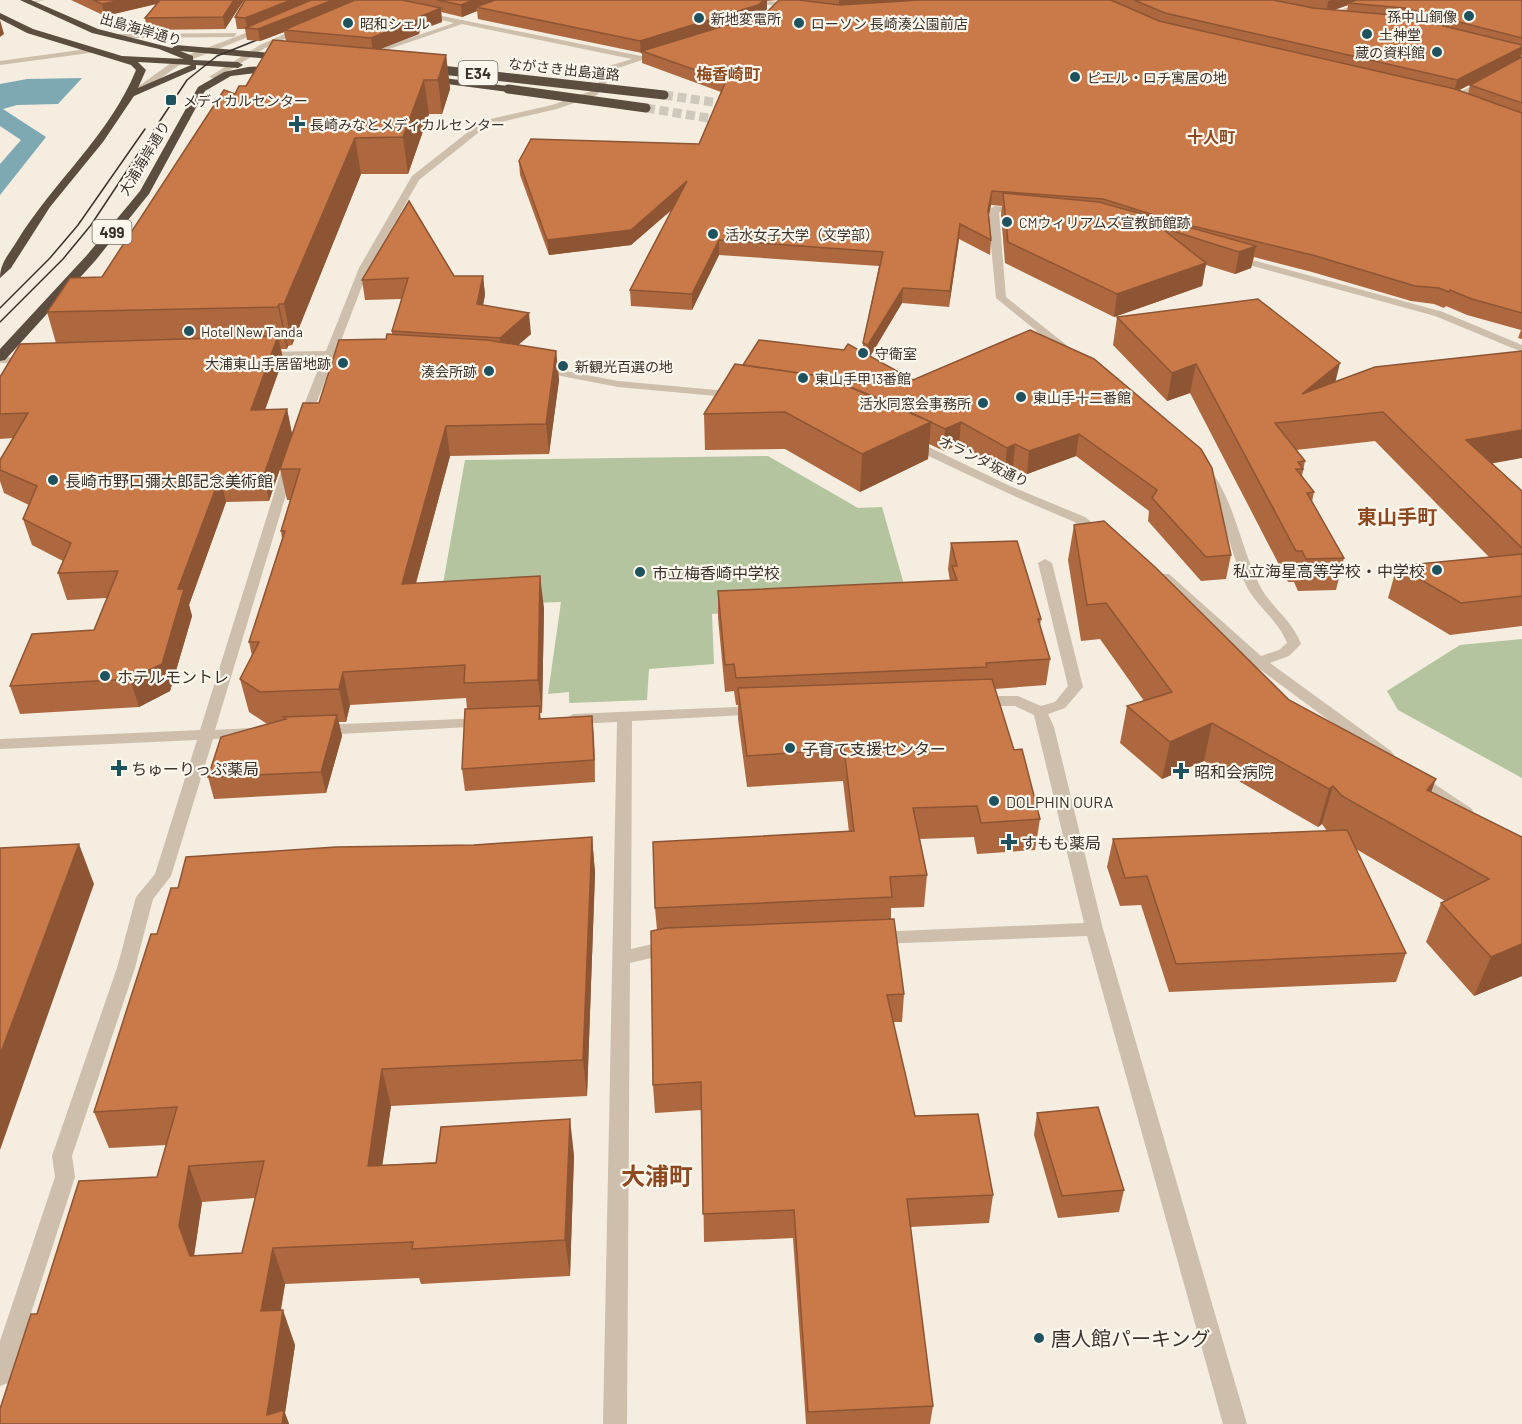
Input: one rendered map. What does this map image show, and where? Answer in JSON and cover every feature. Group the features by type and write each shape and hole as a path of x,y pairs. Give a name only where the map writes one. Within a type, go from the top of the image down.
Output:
{"highway":[{"name":"出島海岸通り","path":"26,1 64,19 189,57 202,64 213,77"},
{"path":"0,16 30,31 134,63 141,70 132,94 44,208 16,255 0,274"},
{"path":"225,39 244,55"},
{"path":"162,47 288,61"},
{"path":"132,94 179,71 244,55"},
{"path":"118,57 230,65 288,61"},
{"path":"362,59 373,60"},
{"path":"213,77 288,61"},
{"name":"ながさき出島道路","path":"408,66 664,95"},
{"name":"大浦海岸通り","path":"0,358 91,258 145,192 201,89 213,77"},
{"name":"ながさき出島道路","path":"414,78 646,108"}],"street":[{"path":"26,1 42,0"},
{"path":"1347,19 1322,17 1375,0"},
{"path":"740,2 782,2 803,6"},
{"path":"772,12 782,2"},
{"path":"416,12 639,58"},
{"path":"373,60 479,15"},
{"path":"213,77 244,55 280,37 321,21"},
{"path":"117,36 225,39 252,34 273,25"},
{"path":"132,94 178,62 205,51 225,39 232,26"},
{"path":"280,37 274,44 288,61"},
{"path":"0,63 94,50"},
{"path":"0,1375 65,1177 62,1156 126,968 145,897 162,876 295,446 329,353 364,268 415,178 485,123 554,107 594,93 603,82 605,70 669,50"},
{"path":"1452,97 1522,62"},
{"path":"1442,95 1472,105"},
{"path":"1029,211 995,209 994,224 1001,298 1015,307 1088,369"},
{"path":"1226,256 1439,314 1522,349"},
{"path":"246,356 329,353 353,355"},
{"path":"0,358 46,361"},
{"path":"524,366 618,384 754,396"},
{"name":"オランダ坂通り","path":"893,434 1006,489 1080,520 1117,544"},
{"path":"1200,467 1219,494 1252,585 1291,630 1294,644 1284,653 1259,662"},
{"path":"1040,712 1060,705 1076,687 1045,563"},
{"path":"1154,568 1259,662 1480,821"},
{"path":"964,702 1018,700 1040,712 1046,727 1094,929 1235,1424"},
{"path":"554,720 777,710"},
{"path":"615,1424 625,717"},
{"path":"305,731 495,723"},
{"path":"0,744 269,732"},
{"path":"857,939 1094,929"},
{"path":"621,958 668,947 691,946"}],"green space":[{"path":"768,456 858,508 882,507 909,602 712,614 714,664 649,669 647,700 569,703 569,692 548,694 561,602 439,606 465,460"},
{"path":"1522,639 1522,778 1398,710 1387,691 1460,645"}],"water":[{"path":"82,78 58,104 17,105 3,109 46,137 0,195 0,164 21,140 0,126 0,84 27,79"}],"building":[{"path":"93,0 121,0 102,4"},
{"path":"160,0 234,0 223,17 145,18"},
{"path":"245,0 291,0 245,18 235,17"},
{"path":"311,0 333,0 258,29 245,28"},
{"path":"355,0 402,0 441,8 371,38 284,30"},
{"path":"437,0 473,0 461,5"},
{"path":"495,0 764,0 758,5 640,41 476,7"},
{"path":"779,0 840,5 920,0 1111,0 1159,21 1455,89 1522,113 1522,313 1472,299 1450,290 1449,292 1439,288 1415,286 1316,256 1176,222 1103,199 992,191 988,210 991,240 960,224 950,291 903,288 868,345 863,343 883,252 719,240 692,294 630,290 687,181 631,230 547,240 519,161 531,139 699,144 726,81 642,51 766,13"},
{"path":"1134,0 1273,0 1313,8 1403,16 1522,45 1522,47 1457,80 1165,13"},
{"path":"1356,0 1522,0 1522,38 1404,8 1348,3"},
{"path":"273,40 446,55 438,80 424,80 403,137 355,138 284,304 279,304 278,307 47,312 70,278 102,277 224,90 235,94 239,86 246,86"},
{"path":"1522,57 1522,103 1470,85"},
{"path":"1003,193 1099,202 1256,246 1239,252 1160,227 1206,263 1117,294 1008,242"},
{"path":"409,201 454,276 483,276 477,304 529,313 500,338 392,331 408,278 362,280"},
{"path":"1258,299 1340,363 1302,394 1375,367 1522,351 1522,430 1466,440 1522,491 1522,548 1383,412 1275,423 1305,461 1298,462 1303,469 1296,469 1314,492 1307,493 1344,558 1306,559 1302,551 1296,551 1196,364 1172,373 1117,317"},
{"path":"1030,330 1094,359 1201,449 1212,468 1231,555 1206,557 1152,498 1157,490 1079,434 1029,451 1015,444 1007,448 961,422 945,429 826,377 743,365 759,340 844,350 848,344 913,380"},
{"path":"387,334 487,340 556,351 546,424 446,426 402,584 540,576 538,680 464,683 465,665 343,672 339,689 260,692 240,679 259,642 249,642 285,531 281,531 300,469 280,469 303,403 319,403 339,340 386,339"},
{"path":"278,336 251,410 287,409 264,475 220,477 178,589 184,589 162,664 130,679 10,686 32,634 94,630 118,571 58,573 71,543 23,519 37,486 0,470 0,460 28,413 0,414 0,377 20,344"},
{"path":"735,364 826,377 931,422 862,454 785,412 704,414"},
{"path":"1104,521 1155,567 1289,700 1436,779 1427,790 1522,837 1522,944 1491,957 1441,903 1489,879 1342,796 1333,786 1329,789 1212,723 1170,742 1127,706 1172,692 1106,603 1087,605 1074,525"},
{"path":"1017,541 1041,619 1038,619 1050,659 986,663 987,667 736,678 734,664 725,665 718,591 957,580 952,566 957,566 951,543"},
{"path":"1522,554 1522,596 1461,603 1397,566"},
{"path":"992,679 1014,750 1022,749 1040,819 981,823 977,806 913,808 927,875 890,877 892,897 655,908 653,842 854,831 844,749 747,756 738,688"},
{"path":"540,706 539,719 592,716 594,760 462,769 465,709"},
{"path":"337,715 321,772 208,777 221,737 286,719 283,717"},
{"path":"1347,830 1406,953 1176,964 1147,876 1125,878 1113,839"},
{"path":"592,837 583,1060 382,1069 368,1166 436,1163 441,1127 570,1119 565,1240 412,1249 413,1242 273,1248 261,1311 283,1310 267,1415 284,1410 282,1424 0,1424 0,1409 31,1314 37,1314 79,1181 157,1177 177,1107 94,1112 151,934 157,934 171,888 178,888 186,857 336,847 474,845","holes":["264,1161 242,1253 190,1256 179,1226 189,1166"]},
{"path":"79,844 0,1055 0,848"},
{"path":"894,919 904,994 887,995 915,1116 978,1114 993,1195 907,1199 933,1406 808,1412 794,1210 703,1214 701,1082 653,1085 651,931 666,928"},
{"path":"1098,1107 1124,1190 1062,1196 1037,1113"}],"tunnel":[{"path":"664,95 740,106"},
{"path":"646,108 733,122"}],"tram line":[{"path":"0,322 63,259 91,225 187,80 217,56 272,34"},
{"path":"0,308 50,258 78,225 145,129"}],"place":[{"name":"孫中山銅像","path":"1469,16"},
{"name":"新地変電所","path":"699,18"},
{"name":"昭和シェル","path":"348,23"},
{"name":"ローソン 長崎湊公園前店","path":"799,23"},
{"name":"土神堂","path":"1367,34"},
{"name":"蔵の資料館","path":"1437,52"},
{"name":"ピエル・ロチ寓居の地","path":"1075,77"},
{"name":"メディカルセンター","path":"171,100"},
{"name":"長崎みなとメディカルセンター","path":"297,124"},
{"name":"CMウィリアムズ宣教師館跡","path":"1007,222"},
{"name":"活水女子大学（文学部）","path":"713,234"},
{"name":"Hotel New Tanda","path":"189,331"},
{"name":"守衛室","path":"863,353"},
{"name":"大浦東山手居留地跡","path":"343,363"},
{"name":"新観光百選の地","path":"563,366"},
{"name":"湊会所跡","path":"489,371"},
{"name":"東山手甲13番館","path":"803,378"},
{"name":"東山手十二番館","path":"1021,397"},
{"name":"活水同窓会事務所","path":"983,403"},
{"name":"長崎市野口彌太郎記念美術館","path":"53,480"},
{"name":"私立海星高等学校・中学校","path":"1437,570"},
{"name":"市立梅香崎中学校","path":"640,572"},
{"name":"ホテルモントレ","path":"105,676"},
{"name":"子育て支援センター","path":"790,748"},
{"name":"ちゅーりっぷ薬局","path":"119,768"},
{"name":"昭和会病院","path":"1181,771"},
{"name":"DOLPHIN OURA","path":"994,801"},
{"name":"すもも薬局","path":"1009,842"},
{"name":"唐人館パーキング","path":"1039,1338"}],"district":[{"name":"梅香崎町","path":"728,73"},
{"name":"十人町","path":"1211,136"},
{"name":"東山手町","path":"1397,516"},
{"name":"大浦町","path":"657,1175"}]}
